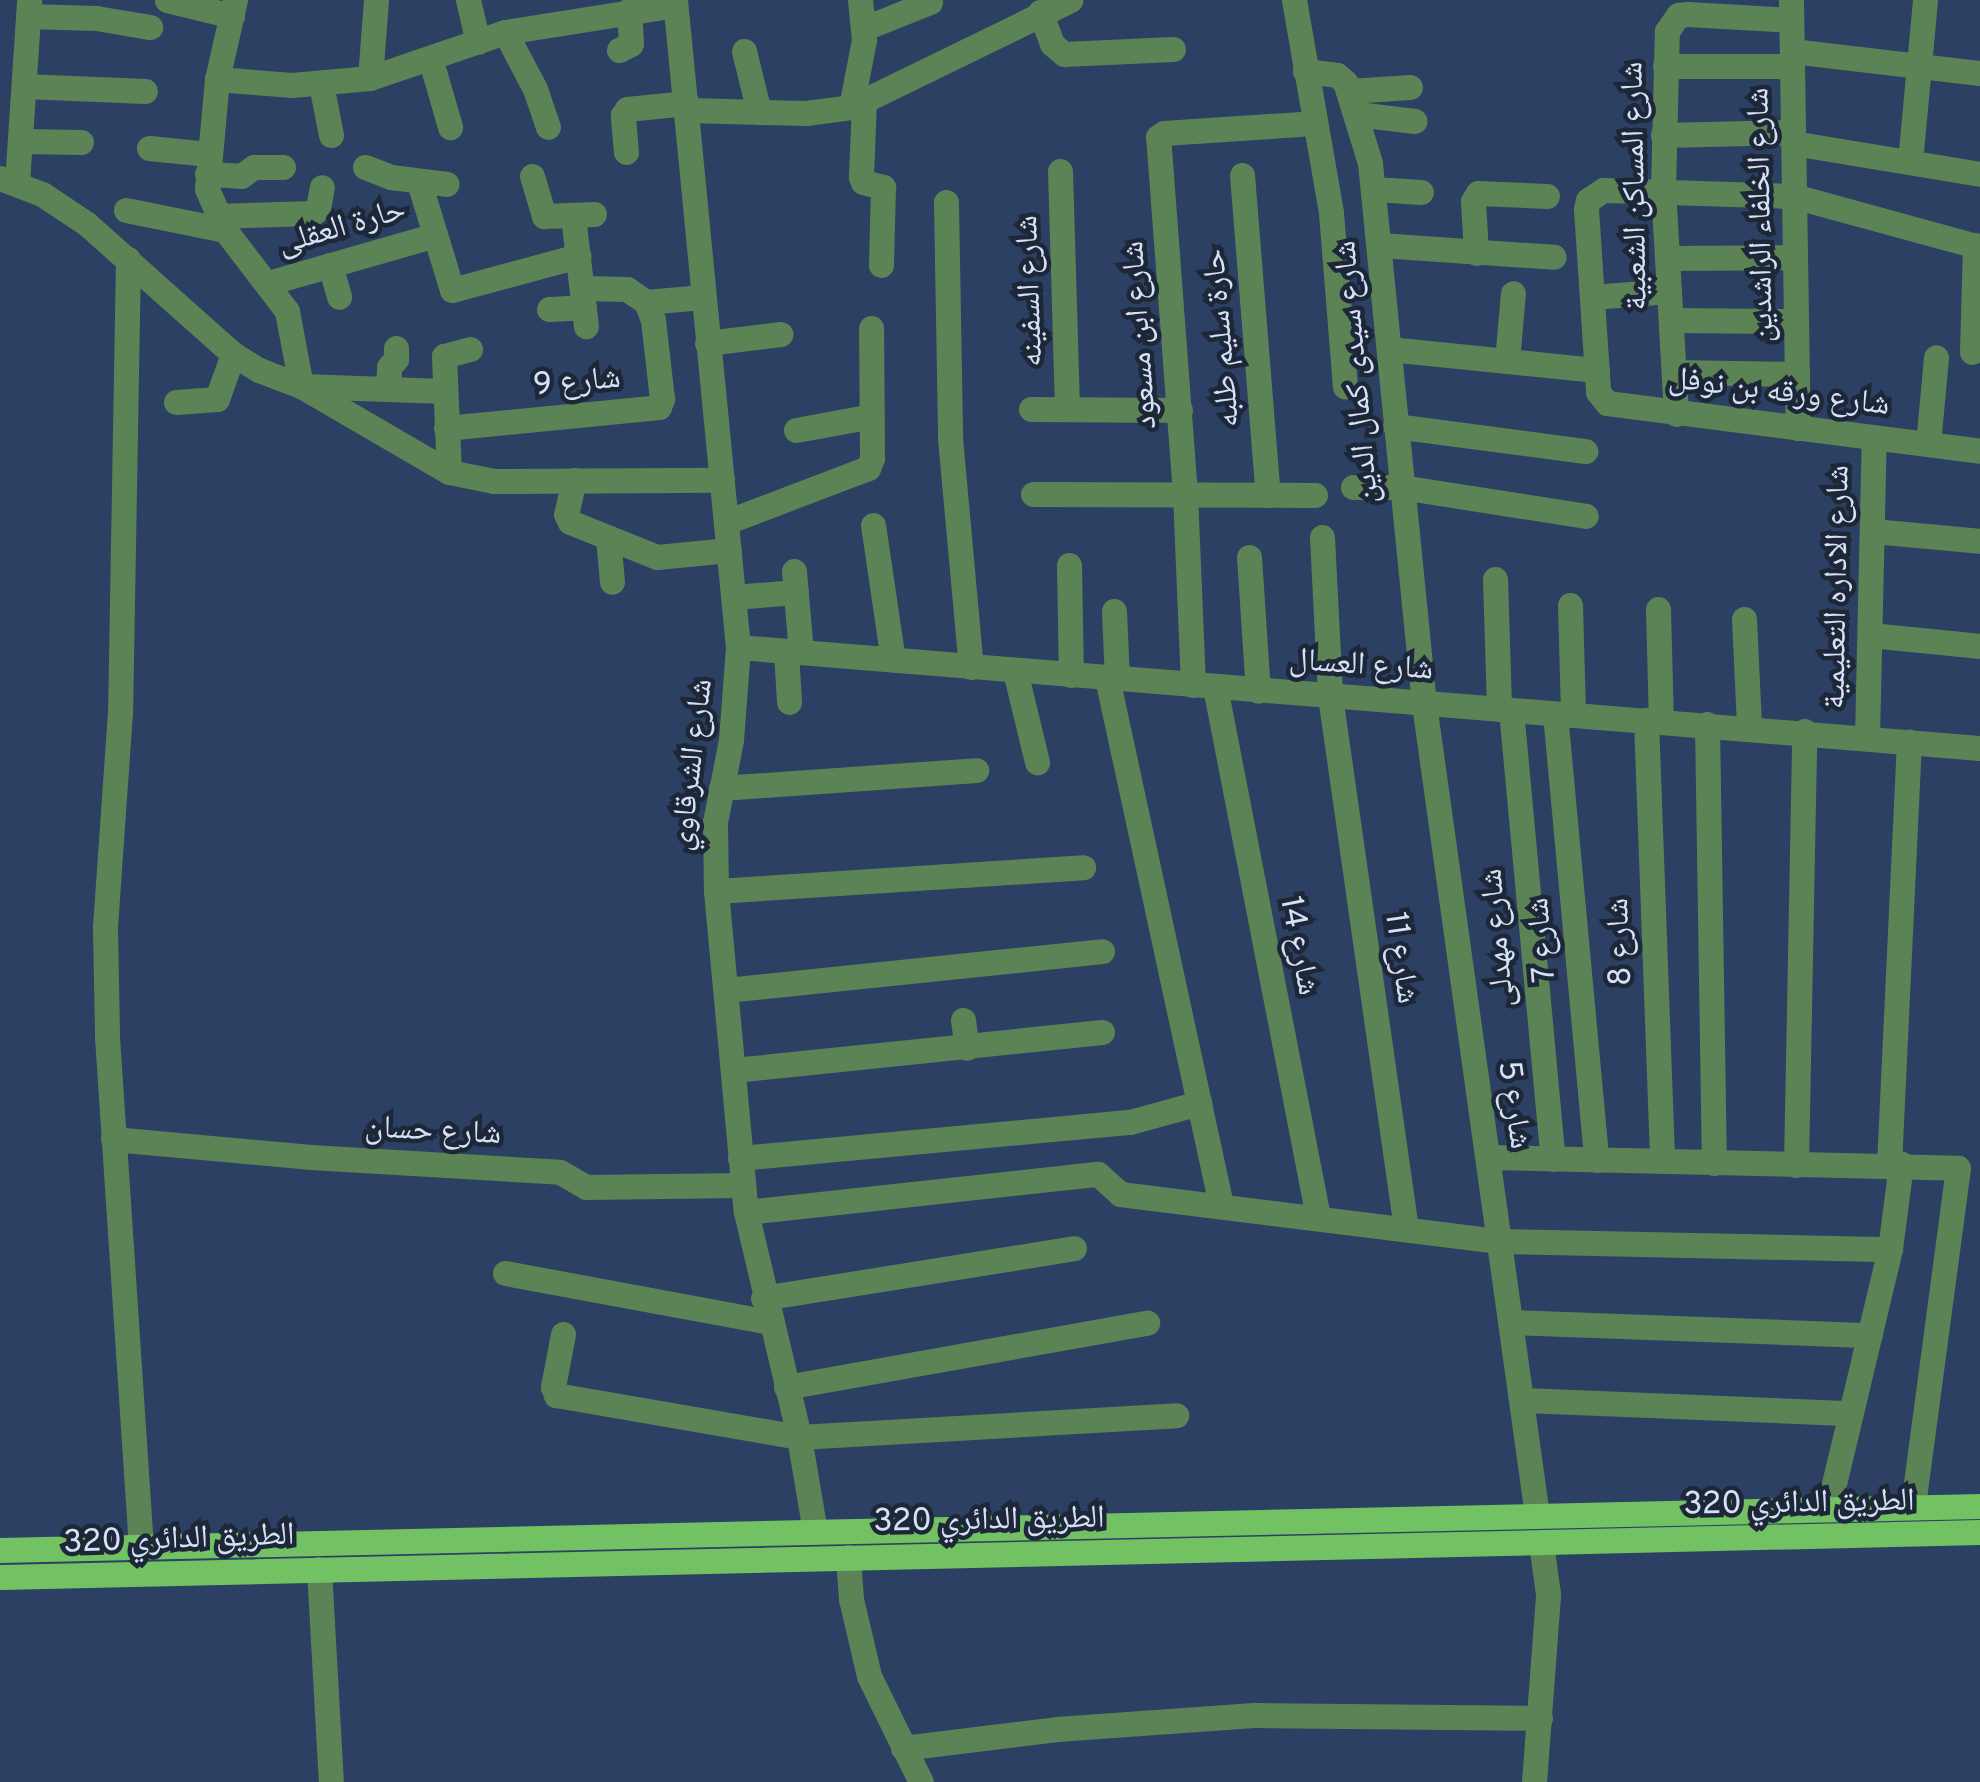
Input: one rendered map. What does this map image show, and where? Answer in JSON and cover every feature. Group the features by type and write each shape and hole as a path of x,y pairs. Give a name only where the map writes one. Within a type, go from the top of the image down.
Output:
{"main road":[{"name":"الطريق الدائري 320","path":"0,1577 318,1569 815,1532 1980,1506"},
{"name":"الطريق الدائري 320","path":"0,1550 554,1550 848,1557 1980,1532"}],"street":[{"path":"166,0 233,8 217,78 208,164 220,223 287,311 301,386"},
{"path":"370,78 376,0"},
{"path":"468,0 478,42"},
{"path":"860,0 865,28 858,104 861,176 863,182 884,187 881,265"},
{"path":"626,152 623,115 627,109 688,106 829,112 858,104 1070,0"},
{"path":"1294,0 1331,214 1344,386"},
{"path":"1910,162 1925,0"},
{"path":"217,78 321,84 370,78 431,61 504,32 617,7 675,2"},
{"name":"شارع الشرقاوي","path":"675,2 738,648 737,694 714,839 740,1158 746,1212 766,1310 799,1437 815,1532"},
{"path":"865,28 930,2"},
{"path":"617,7 630,47 618,50"},
{"path":"150,27 28,8 20,141 8,180 65,208 233,354 259,370 301,386 449,472 494,480 722,480"},
{"name":"شارع الخلفاء الراشدين","path":"1791,10 1798,428"},
{"name":"شارع المساكن الشعبية","path":"1676,414 1663,190 1667,31 1678,15 1791,10"},
{"path":"1040,12 1052,44 1064,54 1172,49"},
{"path":"504,32 540,103"},
{"path":"744,52 759,112"},
{"path":"1666,66 1792,58 1980,74"},
{"path":"431,61 450,127"},
{"path":"1305,71 1337,75 1353,103 1414,121"},
{"path":"321,84 331,136"},
{"path":"24,86 145,91"},
{"path":"1353,103 1410,87"},
{"name":"شارع سيدى كمال الدين","path":"1353,103 1374,189 1424,704"},
{"name":"شارع ابن مسعود","path":"1204,686 1158,138 1164,133 1313,124"},
{"path":"1664,135 1793,137 1980,174"},
{"path":"20,141 81,142"},
{"path":"148,148 241,176 254,167 283,167"},
{"path":"365,167 419,182 446,184"},
{"name":"شارع السفينه","path":"1060,171 1067,409"},
{"name":"حارة سليم طلبه","path":"1242,175 1268,495"},
{"path":"532,176 544,216 584,215 578,256 584,307"},
{"path":"419,182 456,292 578,256"},
{"path":"126,210 220,223 313,213 318,210 322,187"},
{"path":"1374,189 1421,192"},
{"path":"1389,349 1597,370 1588,200 1603,190 1663,190 1794,196 1978,246 1972,352"},
{"path":"1476,253 1473,201 1478,193 1548,196"},
{"path":"946,202 950,438 971,667"},
{"name":"حارة العقلى","path":"268,283 435,235"},
{"path":"1380,245 1554,256"},
{"path":"1667,258 1795,258"},
{"path":"128,259 120,712 105,928 113,1139 141,1547"},
{"path":"330,265 338,297"},
{"path":"548,309 584,307 627,289 646,302 702,296"},
{"path":"1592,296 1669,291"},
{"path":"1507,361 1513,293"},
{"name":"شارع 9","path":"446,428 658,407 653,320 646,302"},
{"path":"1671,320 1796,320"},
{"path":"726,522 868,468 871,328"},
{"path":"707,343 780,334"},
{"path":"388,389 389,367 396,359 396,348"},
{"path":"449,472 444,356 470,349"},
{"path":"176,402 216,399 233,354"},
{"path":"1928,444 1936,357"},
{"name":"شارع ورقه بن نوفل","path":"1597,370 1598,392 1606,404 1980,450"},
{"path":"1674,372 1797,374"},
{"path":"301,386 444,391"},
{"path":"1031,409 1180,410"},
{"path":"796,430 872,416"},
{"path":"1396,426 1585,450"},
{"name":"شارع الاداره التعليمية","path":"1867,737 1874,438"},
{"path":"574,480 567,520 658,557 729,550"},
{"path":"1353,486 1400,487 1586,516"},
{"path":"1034,494 1315,495"},
{"path":"873,525 893,660"},
{"path":"1873,531 1980,541"},
{"name":"شارع 11","path":"1322,537 1330,696 1406,1229"},
{"path":"608,538 612,582"},
{"path":"1248,557 1258,690"},
{"path":"1070,565 1071,675"},
{"name":"شارع مهدلى","path":"1495,579 1505,710 1553,1159"},
{"path":"733,597 795,581 789,702"},
{"name":"شارع 7","path":"1570,605 1564,714 1596,1160"},
{"name":"شارع 8","path":"1658,608 1653,720 1662,1162"},
{"path":"1114,611 1112,679 1222,1205"},
{"path":"1744,619 1749,727"},
{"path":"1870,634 1980,646"},
{"name":"شارع العسال","path":"738,648 1980,748"},
{"path":"1015,670 1037,762"},
{"name":"شارع 14","path":"1204,686 1318,1217"},
{"name":"شارع 5","path":"1424,704 1537,1515"},
{"path":"1706,724 1714,1163"},
{"path":"1796,1165 1804,731"},
{"path":"1828,1509 1890,1249 1909,741"},
{"path":"721,788 976,770"},
{"path":"716,892 1083,867"},
{"path":"726,990 1102,951"},
{"path":"963,1020 967,1048"},
{"path":"734,1070 1102,1032"},
{"path":"740,1158 1130,1122 1199,1103"},
{"name":"شارع حسان","path":"113,1139 311,1158 560,1172 586,1187 743,1185"},
{"path":"1488,1157 1954,1166 1960,1172 1913,1507"},
{"path":"746,1212 1098,1174 1108,1179 1116,1193 1500,1241 1890,1249"},
{"path":"505,1273 766,1310 1074,1248"},
{"path":"1512,1322 1870,1335"},
{"path":"786,1387 1148,1323"},
{"path":"564,1334 553,1387 556,1395 799,1437 1176,1414"},
{"path":"1523,1400 1851,1413"},
{"path":"1534,1782 1548,1594 1541,1542"},
{"path":"848,1557 851,1598 864,1657 922,1782"},
{"path":"318,1569 332,1782"},
{"path":"903,1748 1057,1729 1254,1715 1540,1718"}]}
